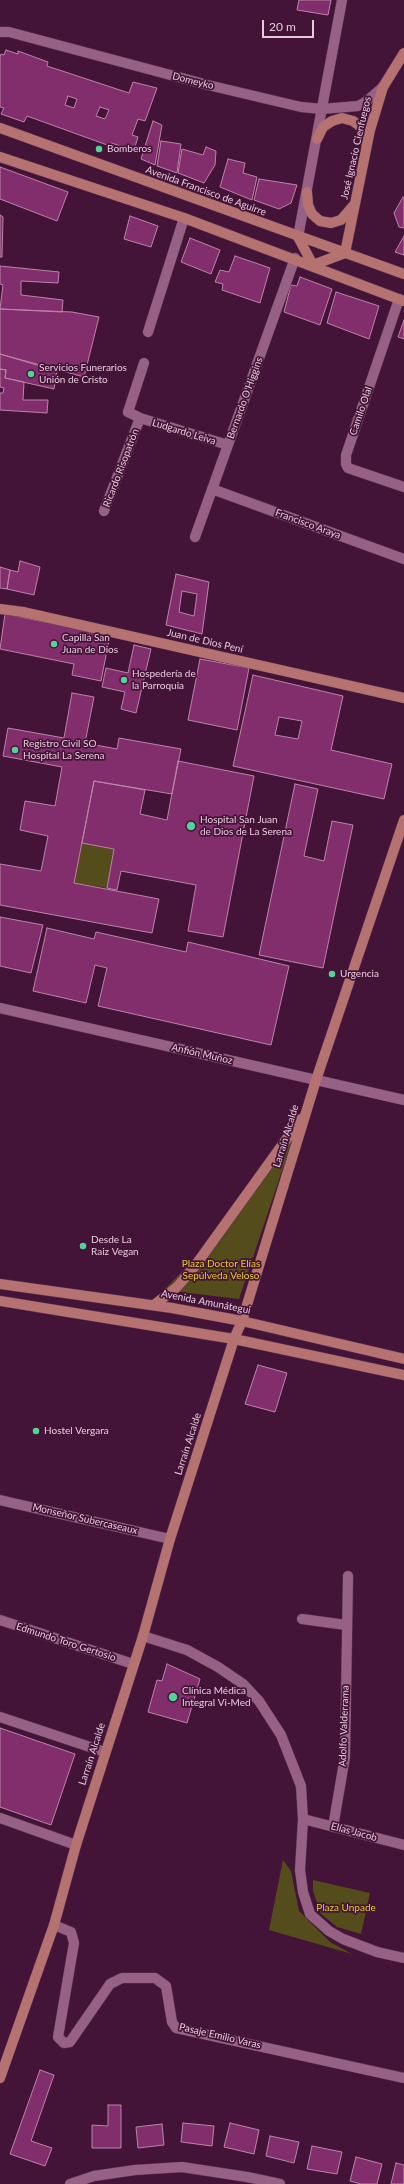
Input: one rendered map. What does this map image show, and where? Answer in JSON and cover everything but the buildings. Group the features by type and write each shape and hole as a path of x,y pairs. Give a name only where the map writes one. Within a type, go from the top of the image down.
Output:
{"main road":[{"name":"José Ignacio Cienfuegos","path":"345,254 366,149 383,87 404,53"},
{"path":"317,139 323,127 332,121 342,118 353,120 361,127 366,149"},
{"name":"Avenida Francisco de Aguirre","path":"0,128 345,254 404,274"},
{"path":"0,157 184,218 295,258 401,300"},
{"path":"307,192 308,205 312,214 320,221 331,223 341,220 349,213 355,202"},
{"path":"298,237 313,265"},
{"path":"313,265 345,254"},
{"name":"Juan de Dios Pení","path":"0,609 22,612 404,698"},
{"name":"Larraín Alcalde","path":"0,2078 3,2061 54,1925 76,1845 143,1636 170,1539 234,1339 242,1322 316,1080 404,820"},
{"path":"154,1305 177,1287 195,1266 306,1112"},
{"name":"Avenida Amunátegui","path":"0,1284 154,1305 242,1322 404,1359"},
{"path":"0,1301 234,1339 404,1375"}],"street":[{"path":"298,237 342,0"},
{"name":"Domeyko","path":"0,32 9,32 215,87 290,104 322,109 358,106 371,98 383,87"},
{"path":"148,332 184,218"},
{"name":"Bernardo O'Higgins","path":"195,537 295,258"},
{"name":"Camilo Olal","path":"401,300 346,455 346,464 348,468 404,487"},
{"name":"Ricardo Risopatrón","path":"104,512 140,418 130,414 128,408 144,363"},
{"name":"Ludgardo Leiva","path":"140,418 228,445"},
{"name":"Francisco Araya","path":"212,489 404,559"},
{"name":"Anfión Muñoz","path":"0,1008 404,1100"},
{"name":"Monseñor Subercaseaux","path":"0,1500 170,1539"},
{"name":"Adolfo Valderrama","path":"333,1827 345,1757 348,1576"},
{"path":"302,1619 346,1625"},
{"name":"Edmundo Toro Gertosio","path":"0,1620 133,1664"},
{"path":"143,1636 187,1650 218,1667 243,1684 259,1701 281,1735 301,1786 303,1819 300,1870 303,1892 310,1914 330,1931 343,1939 377,1952 404,1958"},
{"path":"0,1717 106,1752"},
{"path":"0,1818 76,1845"},
{"name":"Elías Jacob","path":"303,1819 404,1845"},
{"name":"Pasaje Emilio Varas","path":"54,1925 71,1932 74,1943 58,2037 64,2043 70,2042 110,1984 122,1978 155,1978 166,1986 172,2022 176,2028 404,2078"},
{"path":"70,2184 101,2175 135,2170 182,2167 246,2180 280,2184"}],"green space":[{"path":"82,843 114,849 107,888 74,883"},
{"name":"Plaza Doctor Elías Sepúlveda Veloso","path":"293,1138 239,1299 164,1290 221,1232"},
{"path":"283,1860 291,1871 299,1911 330,1942 352,1954 269,1930"},
{"name":"Plaza Unpade","path":"313,1880 370,1893 361,1934 337,1927 321,1914 313,1891"}],"place":[{"name":"Bomberos","path":"99,149"},
{"name":"Servicios Funerarios Unión de Cristo","path":"31,374"},
{"name":"Capilla San Juan de Dios","path":"54,644"},
{"name":"Hospedería de la Parroquia","path":"124,680"},
{"name":"Registro Civil SO Hospital La Serena","path":"15,750"},
{"name":"Hospital San Juan de Dios de La Serena","path":"191,826"},
{"name":"Urgencia","path":"332,974"},
{"name":"Desde La Raiz Vegan","path":"83,1246"},
{"name":"Hostel Vergara","path":"36,1431"},
{"name":"Clínica Médica Integral Vi-Med","path":"173,1697"}]}
